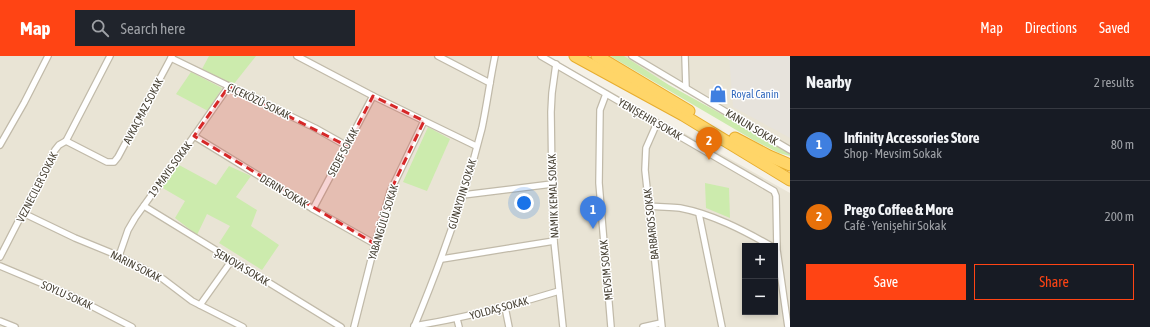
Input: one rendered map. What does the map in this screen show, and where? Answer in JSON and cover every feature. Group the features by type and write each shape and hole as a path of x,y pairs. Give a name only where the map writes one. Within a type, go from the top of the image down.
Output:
{"highway":[{"path":"575,56 683,115 790,180"},
{"path":"597,56 743,142 790,165"}],"street":[{"path":"0,145 48,56"},
{"name":"VEZNECILER SOKAK","path":"0,257 55,150 59,145 66,141 110,56"},
{"path":"297,56 373,96 476,146"},
{"path":"438,56 490,83"},
{"path":"414,327 442,259 463,195 482,128 495,56"},
{"name":"YENIŞEHIR SOKAK","path":"541,56 772,190 776,195 776,243"},
{"name":"KANUN SOKAK","path":"632,56 790,150"},
{"path":"685,56 686,88"},
{"name":"AVKAÇMAZ SOKAK","path":"66,141 110,163 114,162 172,57"},
{"name":"ÇIÇEKÖZÜ SOKAK","path":"172,57 315,128 346,146"},
{"path":"556,64 551,112 552,184 554,241 563,327"},
{"path":"119,256 132,223 228,86"},
{"name":"MEVSIM SOKAK","path":"606,94 600,110 599,183 611,327"},
{"name":"SEDEF SOKAK","path":"313,209 373,96"},
{"name":"YABANGÜLÜ SOKAK","path":"354,327 390,192 424,121"},
{"name":"BARBAROS SOKAK","path":"657,123 647,143 645,152 645,170 661,325"},
{"name":"DERIN SOKAK","path":"194,136 313,209 375,244"},
{"path":"463,195 552,184"},
{"name":"ŞENOVA SOKAK","path":"144,206 341,327"},
{"path":"649,206 678,208 699,214 737,228 765,243"},
{"name":"NARIN SOKAK","path":"23,213 75,238 119,256 163,279 200,306 243,327"},
{"path":"699,214 722,327"},
{"path":"442,259 554,241"},
{"path":"200,306 232,260"},
{"path":"778,262 788,327"},
{"name":"SOYLU SOKAK","path":"0,266 50,286 99,309 132,327"},
{"name":"YOLDAŞ SOKAK","path":"414,327 457,319 559,291"},
{"path":"505,307 509,327"},
{"path":"457,319 459,327"},
{"path":"0,321 15,327"},
{"path":"643,327 661,325"}],"highlighted area":[{"path":"229,86 347,146 373,96 424,121 390,192 375,244 194,136"}],"shaded area":[{"path":"0,56 548,56 790,193 790,327 0,327"},
{"path":"611,56 790,56 790,148 750,121"},
{"path":"729,56 790,56 790,138 733,107"}],"green space":[{"path":"209,56 256,56 233,85 202,69"},
{"path":"610,56 624,56 669,85 790,152 790,156 779,153 755,141"},
{"path":"191,72 222,88 208,111 176,94"},
{"path":"428,127 450,139 427,191 403,182"},
{"path":"179,165 216,185 229,166 251,176 236,197 257,210 251,226 279,245 262,270 219,243 230,226 207,214 197,235 175,218 185,201 161,187"},
{"path":"705,183 729,188 730,218 706,208"}],"place":[{"name":"Royal Canin","path":"718,94"},
{"name":"Prego Coffee & More","path":"709,160"},
{"name":"Infinity Accessories Store","path":"593,229"}]}
